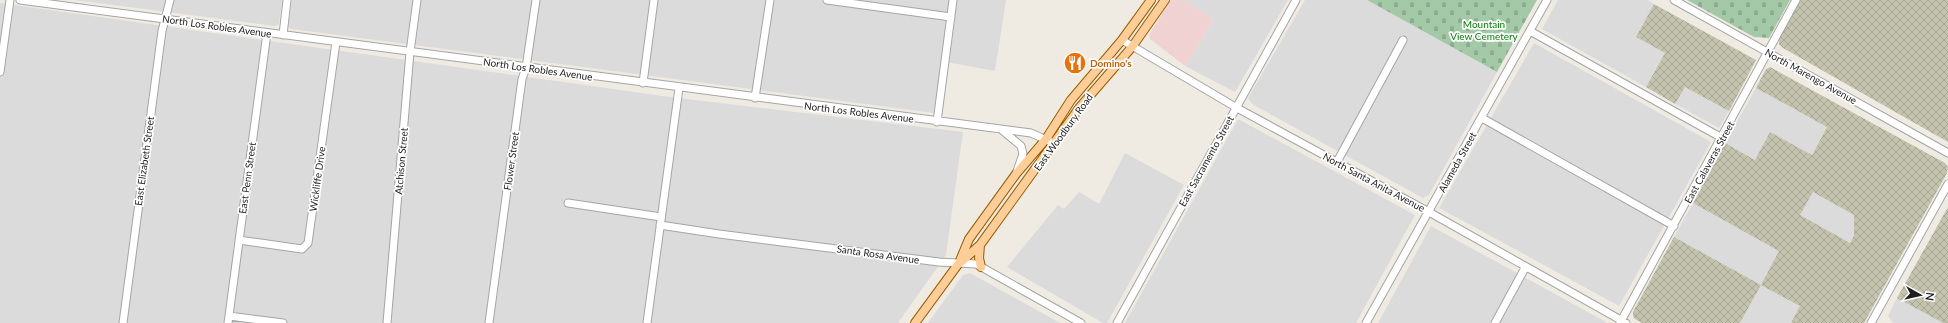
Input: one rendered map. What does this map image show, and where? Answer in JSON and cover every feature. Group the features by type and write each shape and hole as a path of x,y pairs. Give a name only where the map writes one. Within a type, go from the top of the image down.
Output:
{"main road":[{"name":"East Woodbury Road","path":"959,263 969,239 1016,174 1046,139 1071,100 1122,40 1150,0"},
{"name":"East Woodbury Road","path":"915,323 959,263 980,245 1096,87 1132,48 1165,0"},
{"path":"1087,80 1096,87"},
{"path":"980,245 979,258 981,267"}],"street":[{"path":"0,72 10,0"},
{"name":"North Los Robles Avenue","path":"20,0 59,2 267,33 1033,134 1054,144"},
{"name":"East Elizabeth Street","path":"123,323 162,31 170,0"},
{"path":"283,35 287,0"},
{"name":"Atchison Street","path":"387,323 410,52 417,0"},
{"name":"Flower Street","path":"489,323 522,79 526,68 536,0"},
{"path":"643,83 654,0"},
{"path":"755,98 770,0"},
{"path":"827,0 951,18"},
{"path":"937,122 954,0"},
{"name":"East Sacramento Street","path":"1117,323 1296,0"},
{"name":"Alameda Street","path":"1366,323 1547,0"},
{"name":"North Marengo Avenue","path":"1674,0 1948,153"},
{"name":"East Calaveras Street","path":"1623,322 1796,0"},
{"path":"1530,31 1722,138"},
{"name":"East Penn Street","path":"228,319 267,33"},
{"name":"North Santa Anita Avenue","path":"1122,40 1132,48 1237,108 1429,212 1525,268 1623,322"},
{"path":"1337,162 1403,40"},
{"name":"Wickliffe Drive","path":"239,240 302,249 308,243 336,42"},
{"path":"648,323 679,88"},
{"path":"1482,118 1674,226"},
{"path":"1002,130 1021,146 1023,154 1016,174"},
{"path":"1874,322 1948,184"},
{"name":"Santa Rosa Avenue","path":"568,203 719,234 976,264 1081,323"},
{"path":"1495,323 1525,268"},
{"path":"228,319 283,323"}],"shaded area":[{"path":"74,0 282,0 279,24 275,26"},
{"path":"292,0 1006,0 995,71 941,61 934,113 291,29 288,26"},
{"path":"1171,0 1184,0 1214,20 1185,66 1150,39 1149,35"},
{"path":"1184,0 1288,0 1235,92 1185,66 1214,20"},
{"path":"1305,0 1367,0 1497,72 1429,195 1423,198 1252,104 1248,98"},
{"path":"1558,0 1648,0 1654,4 1636,37 1665,53 1646,87 1542,29"},
{"path":"1800,0 1948,0 1948,142 1783,48 1779,44 1779,39"},
{"path":"0,3 670,97 963,132 946,255 898,323 0,323"},
{"path":"1654,4 1756,60 1729,111 1685,87 1675,104 1646,87 1665,53 1636,37"},
{"path":"1534,43 1711,142 1619,306 1439,208"},
{"path":"1770,67 1945,163 1948,167 1947,173 1864,323 1791,323 1800,306 1761,285 1779,251 1693,203 1725,143 1755,160 1770,132 1812,155 1827,127 1756,88 1766,69","holes":["1813,192 1854,215 1854,235 1850,243 1800,215"]},
{"path":"1685,86 1729,111 1719,128 1675,104"},
{"path":"1756,88 1827,127 1811,156 1770,133 1755,160 1725,143"},
{"path":"1238,119 1415,215 1356,323 1125,323"},
{"path":"1125,153 1184,185 1107,323 1103,323 1007,267 1058,205 1064,209 1079,192 1099,204"},
{"path":"1813,191 1854,214 1854,235 1849,243 1800,215"},
{"path":"1693,203 1780,250 1800,307 1791,323 1740,323 1761,285 1674,237"},
{"path":"1948,207 1948,323 1943,323 1897,298"},
{"path":"1431,226 1606,322 1378,323"},
{"path":"1674,237 1761,285 1740,323 1642,323 1635,319 1633,312"},
{"path":"970,273 1060,323 928,323 963,275"},
{"path":"1897,298 1943,323 1893,323 1888,316"}],"green space":[{"name":"Mountain View Cemetery","path":"1367,0 1537,0 1497,72"},
{"path":"1687,0 1790,0 1769,38 1754,37"}],"place":[{"name":"Domino's","path":"1075,63"}]}
